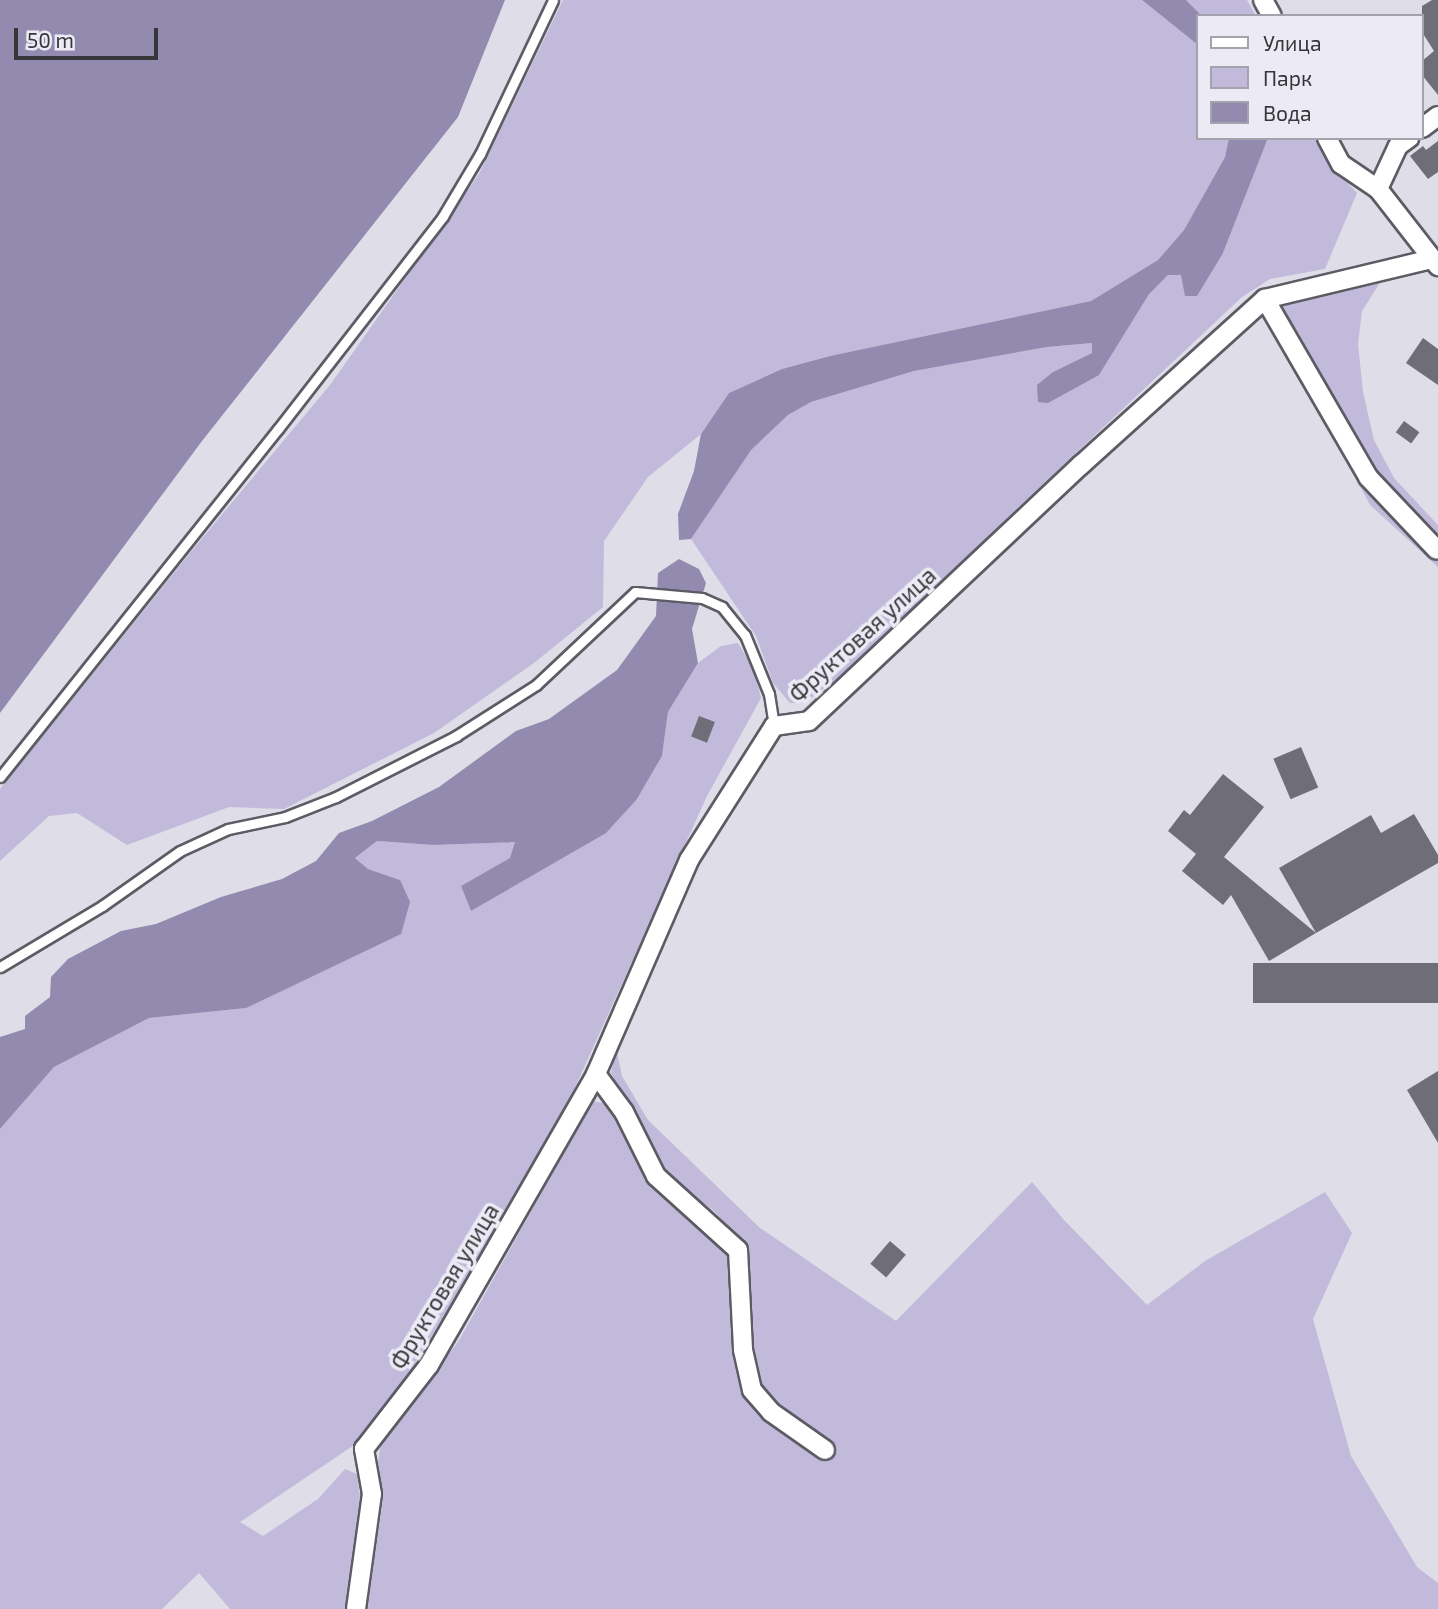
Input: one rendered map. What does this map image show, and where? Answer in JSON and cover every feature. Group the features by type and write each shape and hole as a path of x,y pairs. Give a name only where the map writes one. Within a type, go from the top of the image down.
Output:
{"street":[{"path":"1328,140 1340,164 1378,189 1435,262"},
{"path":"1378,189 1398,146 1406,140"},
{"name":"Фруктовая улица","path":"356,1609 372,1494 364,1448 429,1365 596,1074 689,860 774,726 809,721 1081,465 1265,299 1435,262"},
{"path":"1265,299 1368,477 1437,550"},
{"path":"596,1074 624,1111 656,1176 738,1250 743,1350 752,1390 771,1412 825,1450"}],"lane":[{"path":"0,777 270,440 443,216 480,154 553,0"},
{"path":"0,967 102,906 180,851 228,829 285,817 336,797 456,736 536,685 635,592 702,598 722,607 745,635 769,694 774,726"}],"green space":[{"path":"563,0 1142,0 1196,43 1196,140 1229,140 1225,157 1184,230 1158,260 1091,301 830,356 782,369 729,393 701,434 648,477 604,541 603,607 534,663 434,733 284,809 229,807 127,845 77,813 49,816 0,861 0,789 194,548 330,385 479,174"},
{"path":"1186,0 1247,0 1255,14 1200,14"},
{"path":"1267,140 1318,140 1325,158 1357,193 1325,269 1270,279 1242,297 1011,514 862,660 806,702 790,703 773,683 756,636 691,539 750,450 788,415 811,402 914,371 1047,347 1092,343 1092,353 1053,372 1099,375 1148,294 1168,275 1181,275 1223,253"},
{"path":"1381,281 1362,311 1358,344 1363,392 1374,440 1394,478 1438,525 1438,567 1370,505 1281,336 1266,317 1295,299 1356,282"},
{"path":"738,643 754,670 761,698 707,796 553,1136 404,1381 360,1441 240,1522 263,1536 318,1499 345,1469 357,1474 362,1512 347,1609 230,1609 199,1573 162,1609 0,1609 0,1129 54,1067 149,1018 246,1008 400,880 368,869 355,858 377,841 434,845 515,842 511,858 461,886 471,911 568,854 637,799 662,756 668,712 698,663 721,646"},
{"path":"616,1048 622,1076 648,1120 760,1228 896,1321 1032,1182 1064,1220 1147,1305 1205,1261 1325,1192 1352,1233 1313,1319 1351,1456 1417,1567 1438,1583 1438,1609 367,1609 383,1499 378,1462 381,1442 458,1342 593,1101 607,1104 628,1136 730,1255 736,1358 742,1387 759,1409 748,1274 742,1241 713,1210 663,1175 611,1073"}],"water":[{"path":"0,0 505,0 458,117 202,441 0,713"},
{"path":"1142,0 1186,0 1200,14 1196,14 1196,43"},
{"path":"1229,140 1267,140 1223,253 1197,296 1185,296 1181,275 1168,275 1149,294 1099,375 1048,403 1038,402 1037,385 1053,372 1092,353 1092,343 1047,347 914,371 811,402 788,415 751,450 691,539 679,540 678,514 694,471 701,434 729,393 782,369 830,356 1091,301 1158,260 1184,230 1225,157"},
{"path":"679,559 699,569 706,583 692,629 698,663 668,712 662,756 637,799 606,833 471,911 461,886 510,858 515,842 434,845 377,841 355,858 368,869 400,880 410,902 401,934 246,1008 149,1018 54,1067 0,1129 0,1037 25,1029 25,1016 50,997 51,977 68,959 121,931 156,924 221,897 282,879 316,861 339,833 372,821 439,787 516,731 549,719 617,670 656,616 658,573"}],"building":[{"path":"1432,0 1438,0 1438,95 1424,78 1424,59 1434,51 1424,35 1422,6"},
{"path":"1438,141 1438,172 1428,179 1410,156 1423,146 1426,150"},
{"path":"1423,338 1438,349 1438,385 1406,363"},
{"path":"1404,421 1419,432 1411,443 1396,432"},
{"path":"699,716 715,722 707,743 691,737"},
{"path":"1301,747 1318,788 1291,799 1273,759"},
{"path":"1223,774 1264,807 1224,857 1316,933 1269,961 1231,895 1223,905 1182,871 1196,854 1168,831 1184,810 1190,815"},
{"path":"1414,814 1438,855 1438,863 1316,933 1279,868 1371,815 1381,833"},
{"path":"1253,963 1438,963 1438,1003 1253,1003"},
{"path":"1438,1071 1438,1143 1407,1090"},
{"path":"890,1241 906,1255 886,1277 870,1264"}]}
